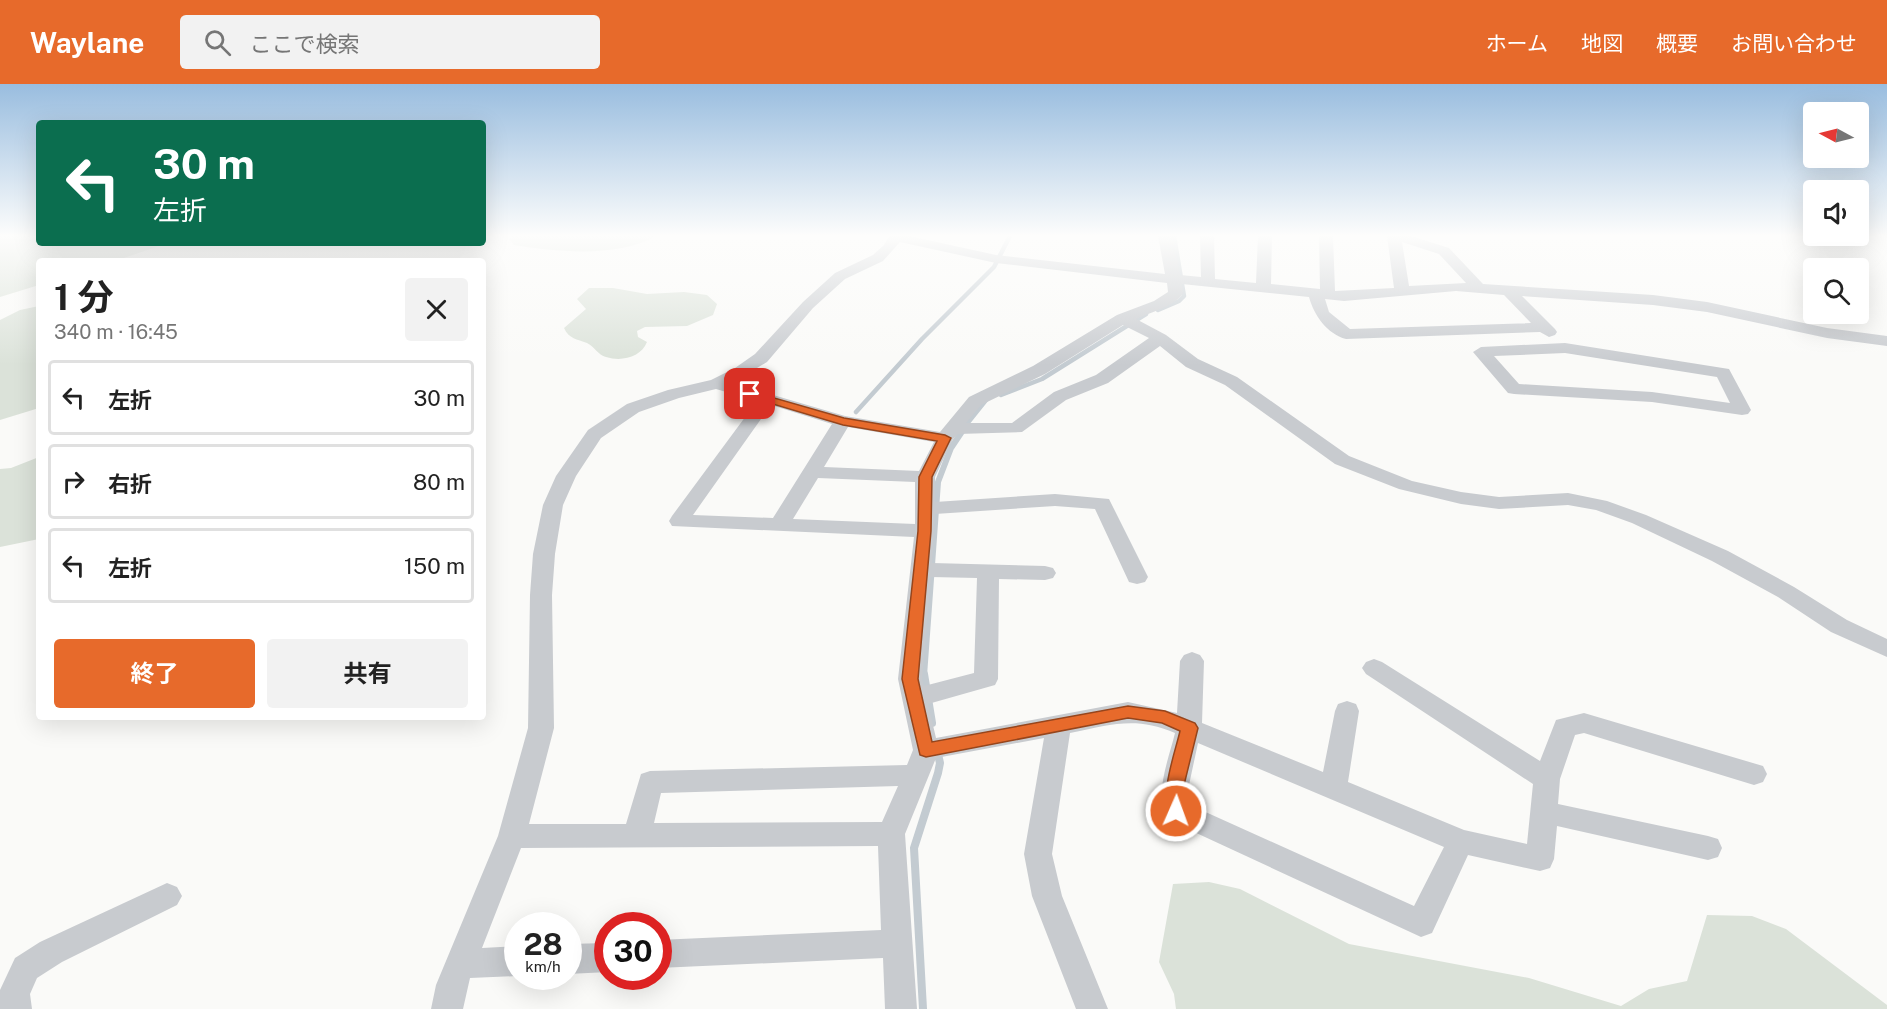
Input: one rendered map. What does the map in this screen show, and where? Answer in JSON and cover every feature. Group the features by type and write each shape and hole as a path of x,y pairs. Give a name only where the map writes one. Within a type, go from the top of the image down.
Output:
{"street":[{"path":"447,1009 452,985 512,836 541,728 541,595 544,554 554,505 566,476 594,434 633,408 674,394 717,384 741,372 761,358 808,305 837,279"},
{"path":"1167,279 1344,296 1478,288 1653,300 1707,307 1827,333 1880,340 1887,352"},
{"path":"1263,279 1263,289"},
{"path":"1323,279 1322,314 1346,334 1544,327"},
{"path":"1401,279 1402,292"},
{"path":"1470,279 1478,288"},
{"path":"901,1009 891,834 926,750 910,679 925,520 925,477 948,434 975,401 1039,370 1123,318 1159,304 1176,294 1174,280"},
{"path":"1508,290 1565,348 1723,373 1742,410 1652,397 1514,389 1481,352 1565,348"},
{"path":"1123,318 1160,338 1192,363 1232,381 1342,460 1406,485 1461,498 1499,503 1568,499 1610,508 1720,556 1786,592 1839,626 1887,649"},
{"path":"717,384 843,421 948,434 1016,428 1060,396 1102,379 1160,338"},
{"path":"767,399 679,521 779,525 925,520 1055,500 1102,503 1137,577"},
{"path":"779,525 843,421"},
{"path":"812,471 925,477"},
{"path":"921,570 1045,573"},
{"path":"914,698 986,679 988,572"},
{"path":"1192,661 1189,728 1176,785 1176,811 1421,923 1461,841"},
{"path":"1374,668 1547,779"},
{"path":"1334,788 1347,711"},
{"path":"926,750 1128,712 1165,718 1461,841 1540,859 1547,779 1565,727 1584,723 1754,774"},
{"path":"1059,725 1038,854 1047,896 1092,1009"},
{"path":"637,835 650,782 915,775"},
{"path":"1544,812 1708,848"},
{"path":"512,836 891,834"},
{"path":"16,1009 14,994 26,968 51,951 167,896"},
{"path":"672,953 897,943"},
{"path":"460,964 504,962"}],"shaded area":[{"path":"0,279 36,279 36,286 0,297"},
{"path":"589,288 613,288 647,294 684,292 707,295 717,304 713,315 687,326 645,327 637,331 638,337 647,342 644,347 636,355 618,359 603,356 589,344 571,337 564,328 586,309 577,299"},
{"path":"36,307 36,409 0,420 0,320 20,310"},
{"path":"36,458 36,540 0,547 0,469 11,468"},
{"path":"1209,882 1240,889 1349,944 1529,978 1621,1006 1649,989 1687,981 1707,915 1752,916 1786,929 1887,1005 1887,1009 1176,1009 1174,994 1159,962 1173,884"}],"waterway":[{"path":"856,412 922,339 982,279"},
{"path":"1158,310 1179,301 1184,296 1181,279"},
{"path":"1001,395 1042,379 1146,314"},
{"path":"966,425 986,400"},
{"path":"924,675 938,482 951,448 967,424"},
{"path":"924,675 932,723"},
{"path":"923,1009 914,848 938,773 940,763 937,750"}],"route":[{"path":"750,394 843,421 945,438 925,477 925,531 910,679 926,750 1128,712 1165,718 1189,728 1176,785 1176,811"}]}
